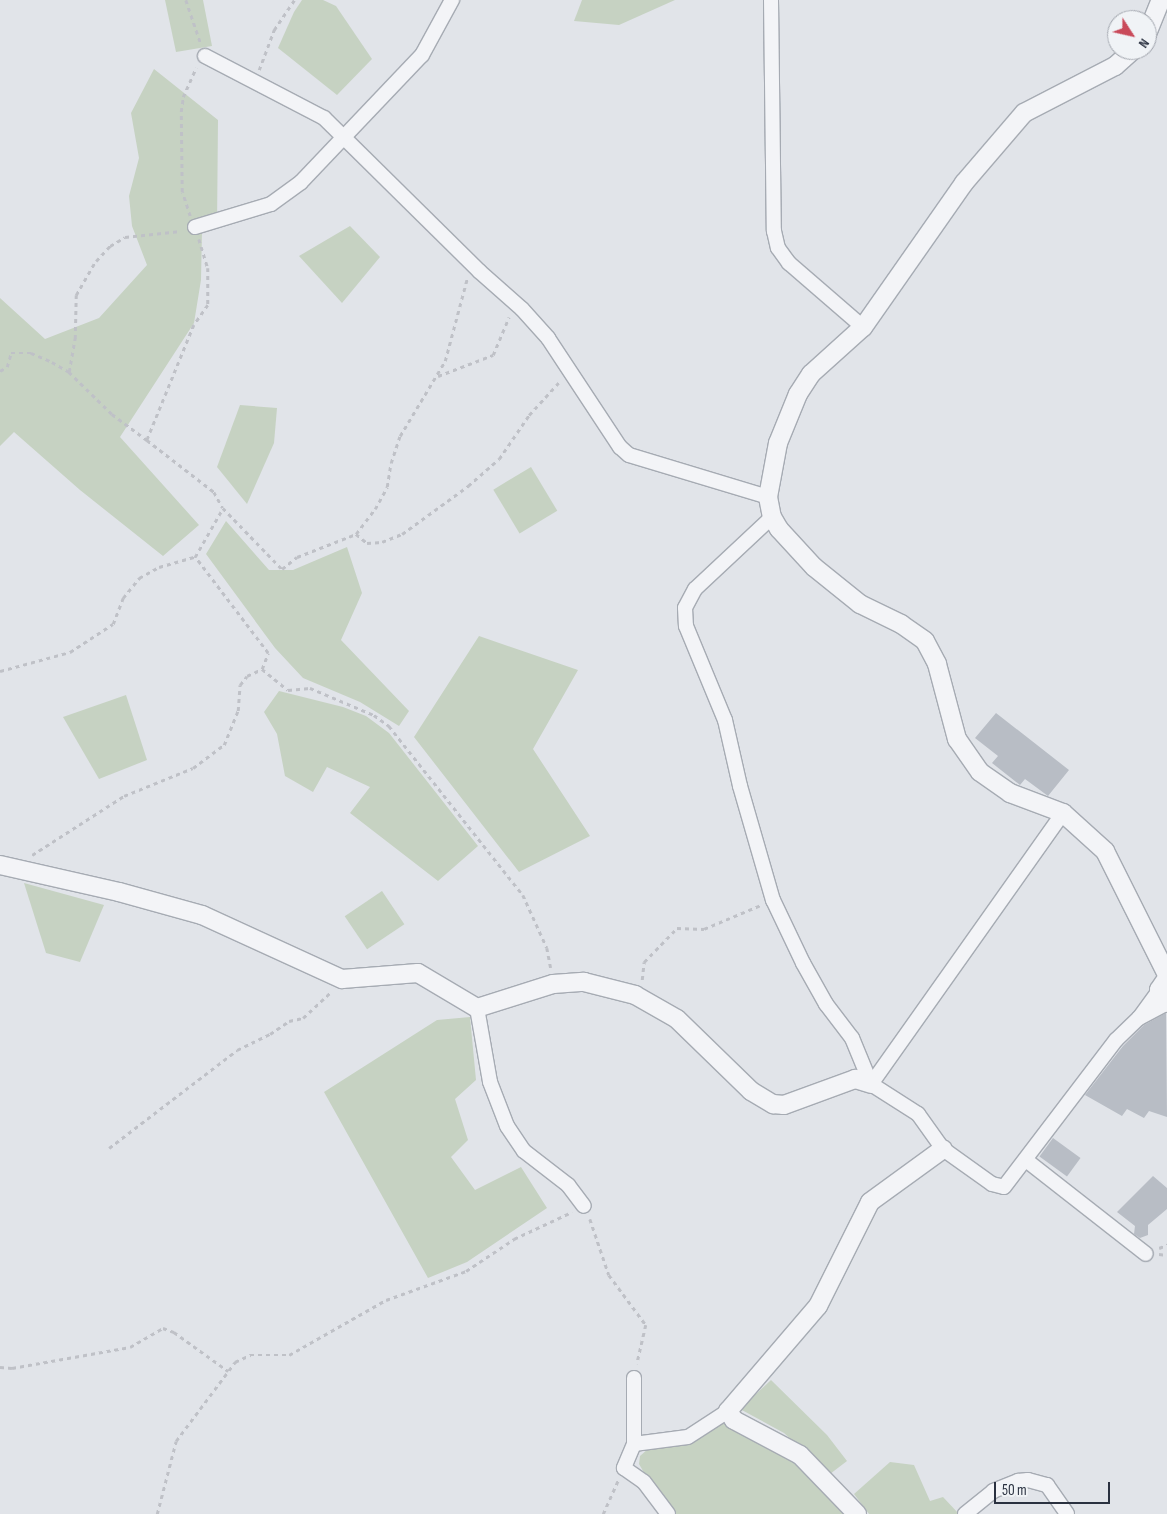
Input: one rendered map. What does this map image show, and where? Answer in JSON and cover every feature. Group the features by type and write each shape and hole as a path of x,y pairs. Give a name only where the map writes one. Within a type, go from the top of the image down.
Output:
{"street":[{"path":"195,227 281,198 345,139 422,55 452,0"},
{"path":"771,0 774,231 778,248 789,263 863,327"},
{"path":"205,56 324,118 471,263 515,303 548,338 620,447 629,455 768,497"},
{"path":"4,866 193,912 232,927 342,979 418,973 477,1008 554,984 584,982 634,995 677,1019 763,1101 784,1105 856,1079 871,1084 918,1114 943,1149 998,1187 1008,1184 1105,1052 1165,990 1105,851 1085,829 1063,813 1010,794 980,772 957,739 937,664 924,642 914,632 860,604 836,587 788,541 772,516 768,497 778,443 798,394 811,374 863,327 964,183 1016,122 1038,104 1115,66 1122,60"},
{"path":"772,516 695,590 686,608 685,617 688,634 725,720 740,786 773,900 803,963 826,1004 852,1038 871,1084"},
{"path":"871,1084 1063,813"},
{"path":"477,1008 490,1082 506,1126 524,1151 568,1185 584,1206"},
{"path":"634,1444 688,1437 728,1411 818,1306 870,1202 943,1149"},
{"path":"1026,1160 1146,1254"},
{"path":"634,1378 634,1444 624,1468 644,1482 668,1514"},
{"path":"728,1411 734,1420 800,1456 857,1514"},
{"path":"965,1514 993,1492 1018,1481 1028,1480 1047,1485 1067,1514"}],"path":[{"path":"147,440 194,325 208,305 208,268 182,192 181,112 191,77 205,56 186,0"},
{"path":"253,81 274,30 294,0"},
{"path":"69,372 76,339 76,294 104,252 116,241 132,235 166,235 195,227"},
{"path":"0,371 7,367 11,353 31,353 69,372 112,414 214,492 222,508 282,568 297,558 356,534 387,487 400,436 445,361 471,263"},
{"path":"437,376 493,355 515,303"},
{"path":"356,534 367,543 382,542 402,534 468,486 499,459 547,393 570,372"},
{"path":"0,671 70,652 113,624 123,598 139,578 159,567 195,557 222,508"},
{"path":"4,866 124,796 211,758 224,744 232,727 240,685 247,676 262,669 268,653 195,557"},
{"path":"262,669 288,690 310,688 374,715 389,726 523,895 547,948 554,984"},
{"path":"634,995 645,975 644,962 677,928 704,929 773,900"},
{"path":"110,1148 237,1050 270,1034 289,1021 298,1021 311,1014 342,979"},
{"path":"157,1514 176,1441 235,1362 250,1355 289,1355 386,1300 466,1271 514,1239 584,1206 609,1275 646,1325 634,1378"},
{"path":"0,1367 12,1368 130,1347 163,1328 174,1332 228,1371"},
{"path":"603,1514 624,1468"}],"green space":[{"path":"165,0 203,0 212,46 176,52"},
{"path":"302,0 323,0 336,6 372,59 337,95 278,48 294,12"},
{"path":"582,0 675,0 619,25 574,21"},
{"path":"154,69 218,120 217,227 202,231 201,280 194,323 120,437 199,525 163,556 80,490 14,432 0,446 0,298 45,339 99,318 147,265 132,226 129,196 139,158 131,113"},
{"path":"350,226 380,257 342,303 299,256"},
{"path":"240,405 277,408 274,443 247,504 217,467"},
{"path":"531,467 557,511 520,533 493,490"},
{"path":"226,521 269,570 293,570 347,547 362,593 341,640 409,711 399,726 360,702 303,678 275,648 206,554"},
{"path":"479,636 578,670 533,749 590,836 519,872 414,737"},
{"path":"279,691 343,707 366,716 389,733 478,846 438,881 350,813 370,787 327,767 313,792 285,776 277,734 264,712"},
{"path":"126,695 147,760 99,779 63,717"},
{"path":"24,883 104,905 80,962 46,953"},
{"path":"382,891 404,924 367,949 345,916"},
{"path":"470,1017 476,1080 455,1099 468,1140 451,1157 475,1190 521,1167 547,1208 467,1262 428,1278 324,1092 437,1020"},
{"path":"771,1380 827,1435 847,1461 830,1474 784,1433 740,1409"},
{"path":"724,1423 793,1459 850,1514 675,1514 646,1476 639,1464 640,1456 648,1449 707,1431"},
{"path":"890,1462 914,1465 930,1501 943,1497 959,1514 869,1514 854,1494"}],"building":[{"path":"996,713 1069,770 1048,796 1025,779 1020,785 992,763 998,756 975,738"},
{"path":"1166,1013 1167,1117 1149,1111 1144,1118 1127,1109 1122,1116 1085,1095 1123,1046 1144,1025"},
{"path":"1053,1138 1081,1158 1067,1177 1039,1157"},
{"path":"1153,1176 1167,1188 1167,1209 1148,1225 1148,1235 1140,1238 1134,1234 1135,1226 1117,1212"}]}
